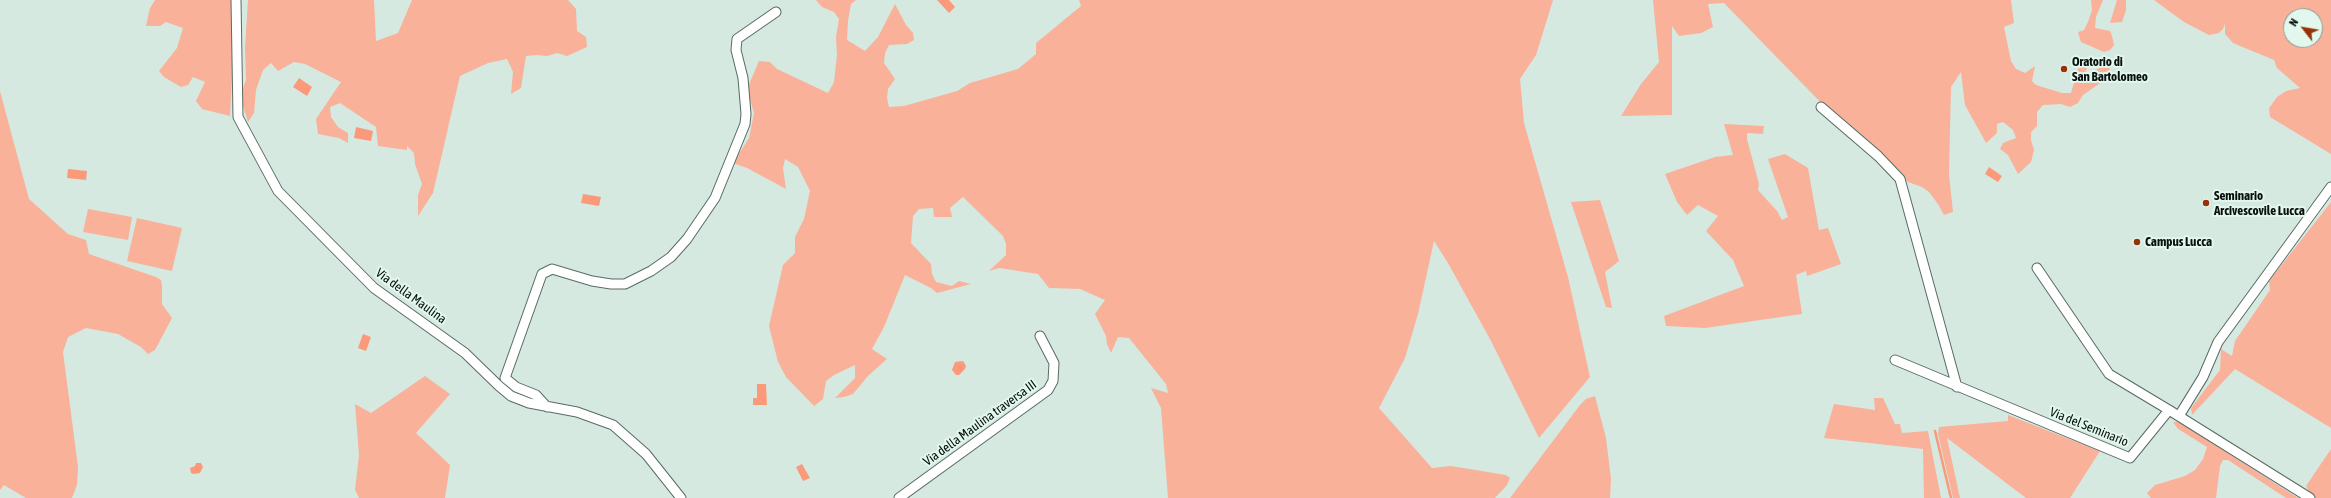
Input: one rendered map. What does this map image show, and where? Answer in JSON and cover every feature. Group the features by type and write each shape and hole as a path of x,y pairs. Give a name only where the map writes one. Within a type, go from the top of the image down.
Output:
{"street":[{"name":"Via della Maulina","path":"236,0 238,117 278,191 374,288 465,353 511,396 529,403 577,412 613,425 646,454 682,498"},
{"path":"547,407 536,395 516,387 504,378 542,274 552,269 592,281 611,284 625,284 652,271 670,257 683,243 715,198 744,124 746,114 744,78 736,50 738,39 776,12"},
{"path":"1821,107 1878,156 1900,179 1957,387"},
{"path":"2179,416 2203,377 2218,342 2331,187"},
{"path":"2037,268 2109,374 2310,498"},
{"name":"Via della Maulina traversa III","path":"899,498 1048,390 1053,382 1054,363 1040,336"},
{"name":"Via del Seminario","path":"1895,360 2130,458 2169,410"}],"shaded area":[{"path":"155,0 236,0 230,116 202,109 196,101 205,82 193,77 188,85 181,87 164,77 159,71 177,48 183,28 166,22 160,26 146,26 150,8"},
{"path":"248,0 374,0 376,41 398,33 412,0 568,0 576,9 577,31 586,37 587,47 567,56 557,53 547,56 526,56 521,88 511,94 513,72 507,59 488,63 460,76 433,193 418,216 418,195 422,184 415,164 414,153 407,146 407,150 378,146 376,127 340,103 330,107 331,117 338,127 348,133 348,143 339,138 318,134 316,119 341,82 305,64 294,62 278,71 271,63 263,70 256,90 254,113 248,122 242,102 242,91 246,80 245,48"},
{"path":"816,0 856,0 851,4 847,40 865,51 878,37 895,4 906,25 913,33 914,40 907,44 889,45 885,53 884,63 895,79 888,89 887,98 889,107 904,106 957,91 970,83 1018,69 1036,54 1036,43 1081,6 1079,0 1553,0 1536,55 1520,79 1524,123 1568,277 1590,377 1539,438 1491,341 1448,263 1434,241 1418,314 1405,358 1379,408 1432,468 1451,466 1506,475 1510,478 1507,485 1495,498 1168,498 1161,408 1151,388 1168,393 1166,384 1129,338 1118,337 1111,353 1107,344 1106,336 1095,314 1105,300 1080,289 1049,288 1038,274 999,268 989,271 1006,255 1006,244 1003,236 963,197 950,208 952,217 934,217 933,208 919,209 913,216 911,243 931,264 932,274 936,282 952,286 959,281 971,284 937,293 931,288 905,275 884,327 872,349 887,359 868,376 853,394 844,397 835,398 855,378 855,365 834,375 826,381 823,399 814,406 786,377 778,362 769,326 783,265 795,253 795,237 804,219 810,191 798,167 785,159 783,168 786,189 747,168 733,163 749,138 754,113 747,89 759,61 770,62 777,69 828,93 834,82 837,55 836,37 839,19 834,12 822,7"},
{"path":"937,0 949,0 955,7 949,13"},
{"path":"1653,0 2011,0 2014,23 2004,27 2011,61 2016,69 2025,73 2035,66 2032,81 2036,85 2062,93 2071,93 2078,69 2090,61 2084,75 2102,67 2110,68 2106,79 2083,95 2078,103 2070,107 2061,104 2043,105 2037,112 2037,126 2031,132 2031,140 2034,150 2031,162 2018,174 2008,155 2000,149 2003,143 2016,138 2013,130 2003,122 1997,124 1997,133 1986,143 1965,105 1961,72 1951,87 1949,174 1953,212 1944,215 1929,192 1922,187 1908,182 1829,111 1724,3 1708,4 1713,27 1701,33 1679,36 1672,26 1672,115 1621,116 1641,84 1659,62"},
{"path":"2091,0 2103,0 2096,17 2095,28 2110,31 2112,36 2114,45 2110,50 2104,52 2081,42 2078,32 2084,30 2088,22 2092,10"},
{"path":"2117,0 2126,0 2126,10 2122,22 2110,23"},
{"path":"2154,0 2331,0 2331,154 2270,117 2269,108 2277,97 2286,91 2300,88 2277,68 2274,60 2233,43 2225,34 2225,24 2219,33 2209,35 2184,22"},
{"path":"299,78 312,87 307,96 293,87"},
{"path":"0,91 29,199 68,234 86,240 89,254 161,280 162,304 172,318 155,350 148,354 141,347 118,334 86,328 68,337 63,352 78,467 77,485 72,498 26,498 4,485 0,490"},
{"path":"1724,124 1764,126 1763,134 1747,133 1747,139 1759,184 1758,190 1777,211 1782,220 1788,217 1768,159 1785,154 1808,168 1819,230 1828,228 1841,264 1807,276 1806,271 1796,275 1802,314 1705,328 1666,326 1664,316 1744,286 1733,260 1706,231 1718,216 1698,205 1687,215 1677,202 1665,174 1715,157 1733,155"},
{"path":"356,127 373,131 371,141 354,138"},
{"path":"1989,167 2002,176 1998,182 1985,174"},
{"path":"68,169 87,171 86,180 67,178"},
{"path":"583,194 601,197 599,206 581,203"},
{"path":"1600,200 1619,261 1605,272 1612,308 1606,307 1571,202"},
{"path":"2331,202 2331,428 2235,369 2192,415 2191,408 2220,370 2221,349 2232,356 2235,341 2270,290 2269,281"},
{"path":"88,209 132,217 128,240 83,232"},
{"path":"137,218 182,228 172,271 127,261"},
{"path":"363,334 371,337 366,351 358,348"},
{"path":"963,361 966,366 965,369 959,375 956,375 952,370 955,362"},
{"path":"425,376 450,394 416,433 450,465 445,498 359,498 355,490 359,455 355,404 371,413"},
{"path":"757,384 766,384 767,405 753,405 753,398 757,398"},
{"path":"1595,396 1606,438 1611,479 1610,498 1510,498 1580,405 1586,399"},
{"path":"1874,398 1883,398 1895,424 1900,424 1902,433 1928,431 1941,498 1924,498 1923,449 1824,438 1834,404 1875,410"},
{"path":"2008,415 2100,451 2070,498 2026,498 1947,438 1960,498 1953,498 1938,434 1939,427 2008,421"},
{"path":"2173,422 2179,422 2298,498 2286,498 2228,460 2223,460 2220,466 2216,498 2151,498 2147,493 2155,485 2185,476 2195,470 2203,459 2207,447 2178,429"},
{"path":"2331,449 2331,498 2315,498 2310,494 2306,486"},
{"path":"196,463 201,463 203,467 200,473 191,473 190,468 195,466"},
{"path":"802,464 810,478 803,481 796,467"}],"waterway":[{"path":"1935,431 1951,498"}],"place":[{"name":"Oratorio di San Bartolomeo","path":"2064,69"},
{"name":"Seminario Arcivescovile Lucca","path":"2206,203"},
{"name":"Campus Lucca","path":"2137,242"}]}
